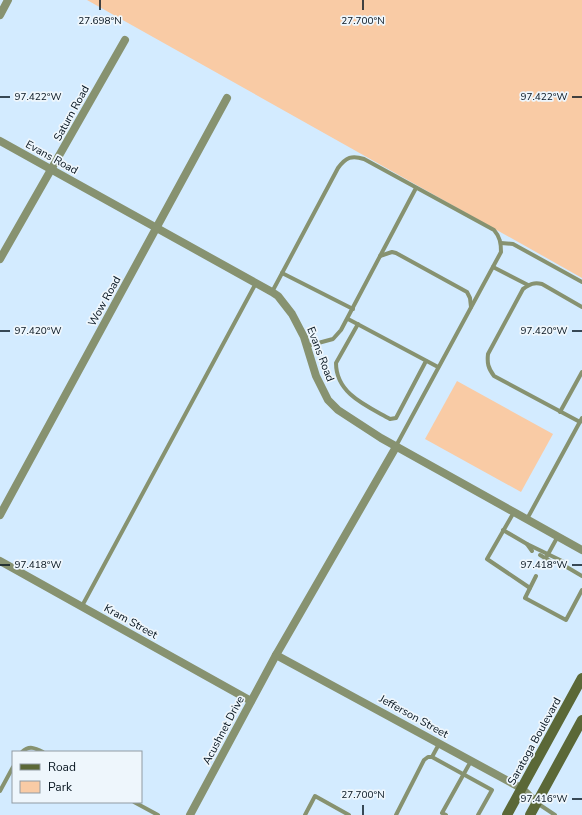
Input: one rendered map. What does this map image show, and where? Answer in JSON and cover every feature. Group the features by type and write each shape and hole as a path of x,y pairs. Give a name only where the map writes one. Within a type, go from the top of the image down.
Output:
{"main road":[{"name":"Saratoga Boulevard","path":"507,815 582,678"},
{"path":"530,815 582,720"}],"street":[{"path":"0,15 8,0"},
{"name":"Saturn Road","path":"0,259 125,40"},
{"name":"Wow Road","path":"0,515 227,98"},
{"name":"Evans Road","path":"0,141 278,296 292,314 307,346 316,376 328,400 338,410 396,447 582,550"},
{"name":"Acushnet Drive","path":"190,815 276,655 396,447"},
{"name":"Kram Street","path":"0,560 251,701"},
{"name":"Jefferson Street","path":"276,655 521,788 537,803"}],"lane":[{"path":"272,292 344,160 350,157 364,159 494,230 498,234 501,243 501,252 396,447"},
{"path":"307,346 333,339 348,319 416,188"},
{"path":"501,243 513,244 582,282"},
{"path":"380,256 392,252 396,253 467,292 470,298 471,307"},
{"path":"493,267 528,285"},
{"path":"282,273 353,309"},
{"path":"526,518 581,420 560,412 494,376 489,368 488,354 523,289 528,285 535,282 542,284 582,307"},
{"path":"82,606 257,283"},
{"path":"348,319 438,367"},
{"path":"358,324 336,363 336,369 340,381 355,399 390,419 396,418 426,361"},
{"path":"560,412 582,372"},
{"path":"514,512 487,560 530,588"},
{"path":"503,530 527,544 562,561 565,566 582,576"},
{"path":"541,567 548,560 549,554 558,536"},
{"path":"527,544 532,551"},
{"path":"540,555 548,560"},
{"path":"559,566 565,566"},
{"path":"536,576 524,598 566,620 582,590"},
{"path":"432,757 440,743"},
{"path":"23,751 31,747 41,751"},
{"path":"396,815 424,760 428,757 432,757 492,790 478,815"},
{"path":"446,815 442,813 471,761"},
{"path":"0,791 12,769"},
{"path":"305,815 315,796 349,815"},
{"path":"136,803 158,815"},
{"path":"537,803 555,815"},
{"path":"147,809 148,815"}],"green space":[{"path":"87,0 582,0 582,278 536,252"},
{"path":"457,381 553,434 521,492 425,439"}]}
